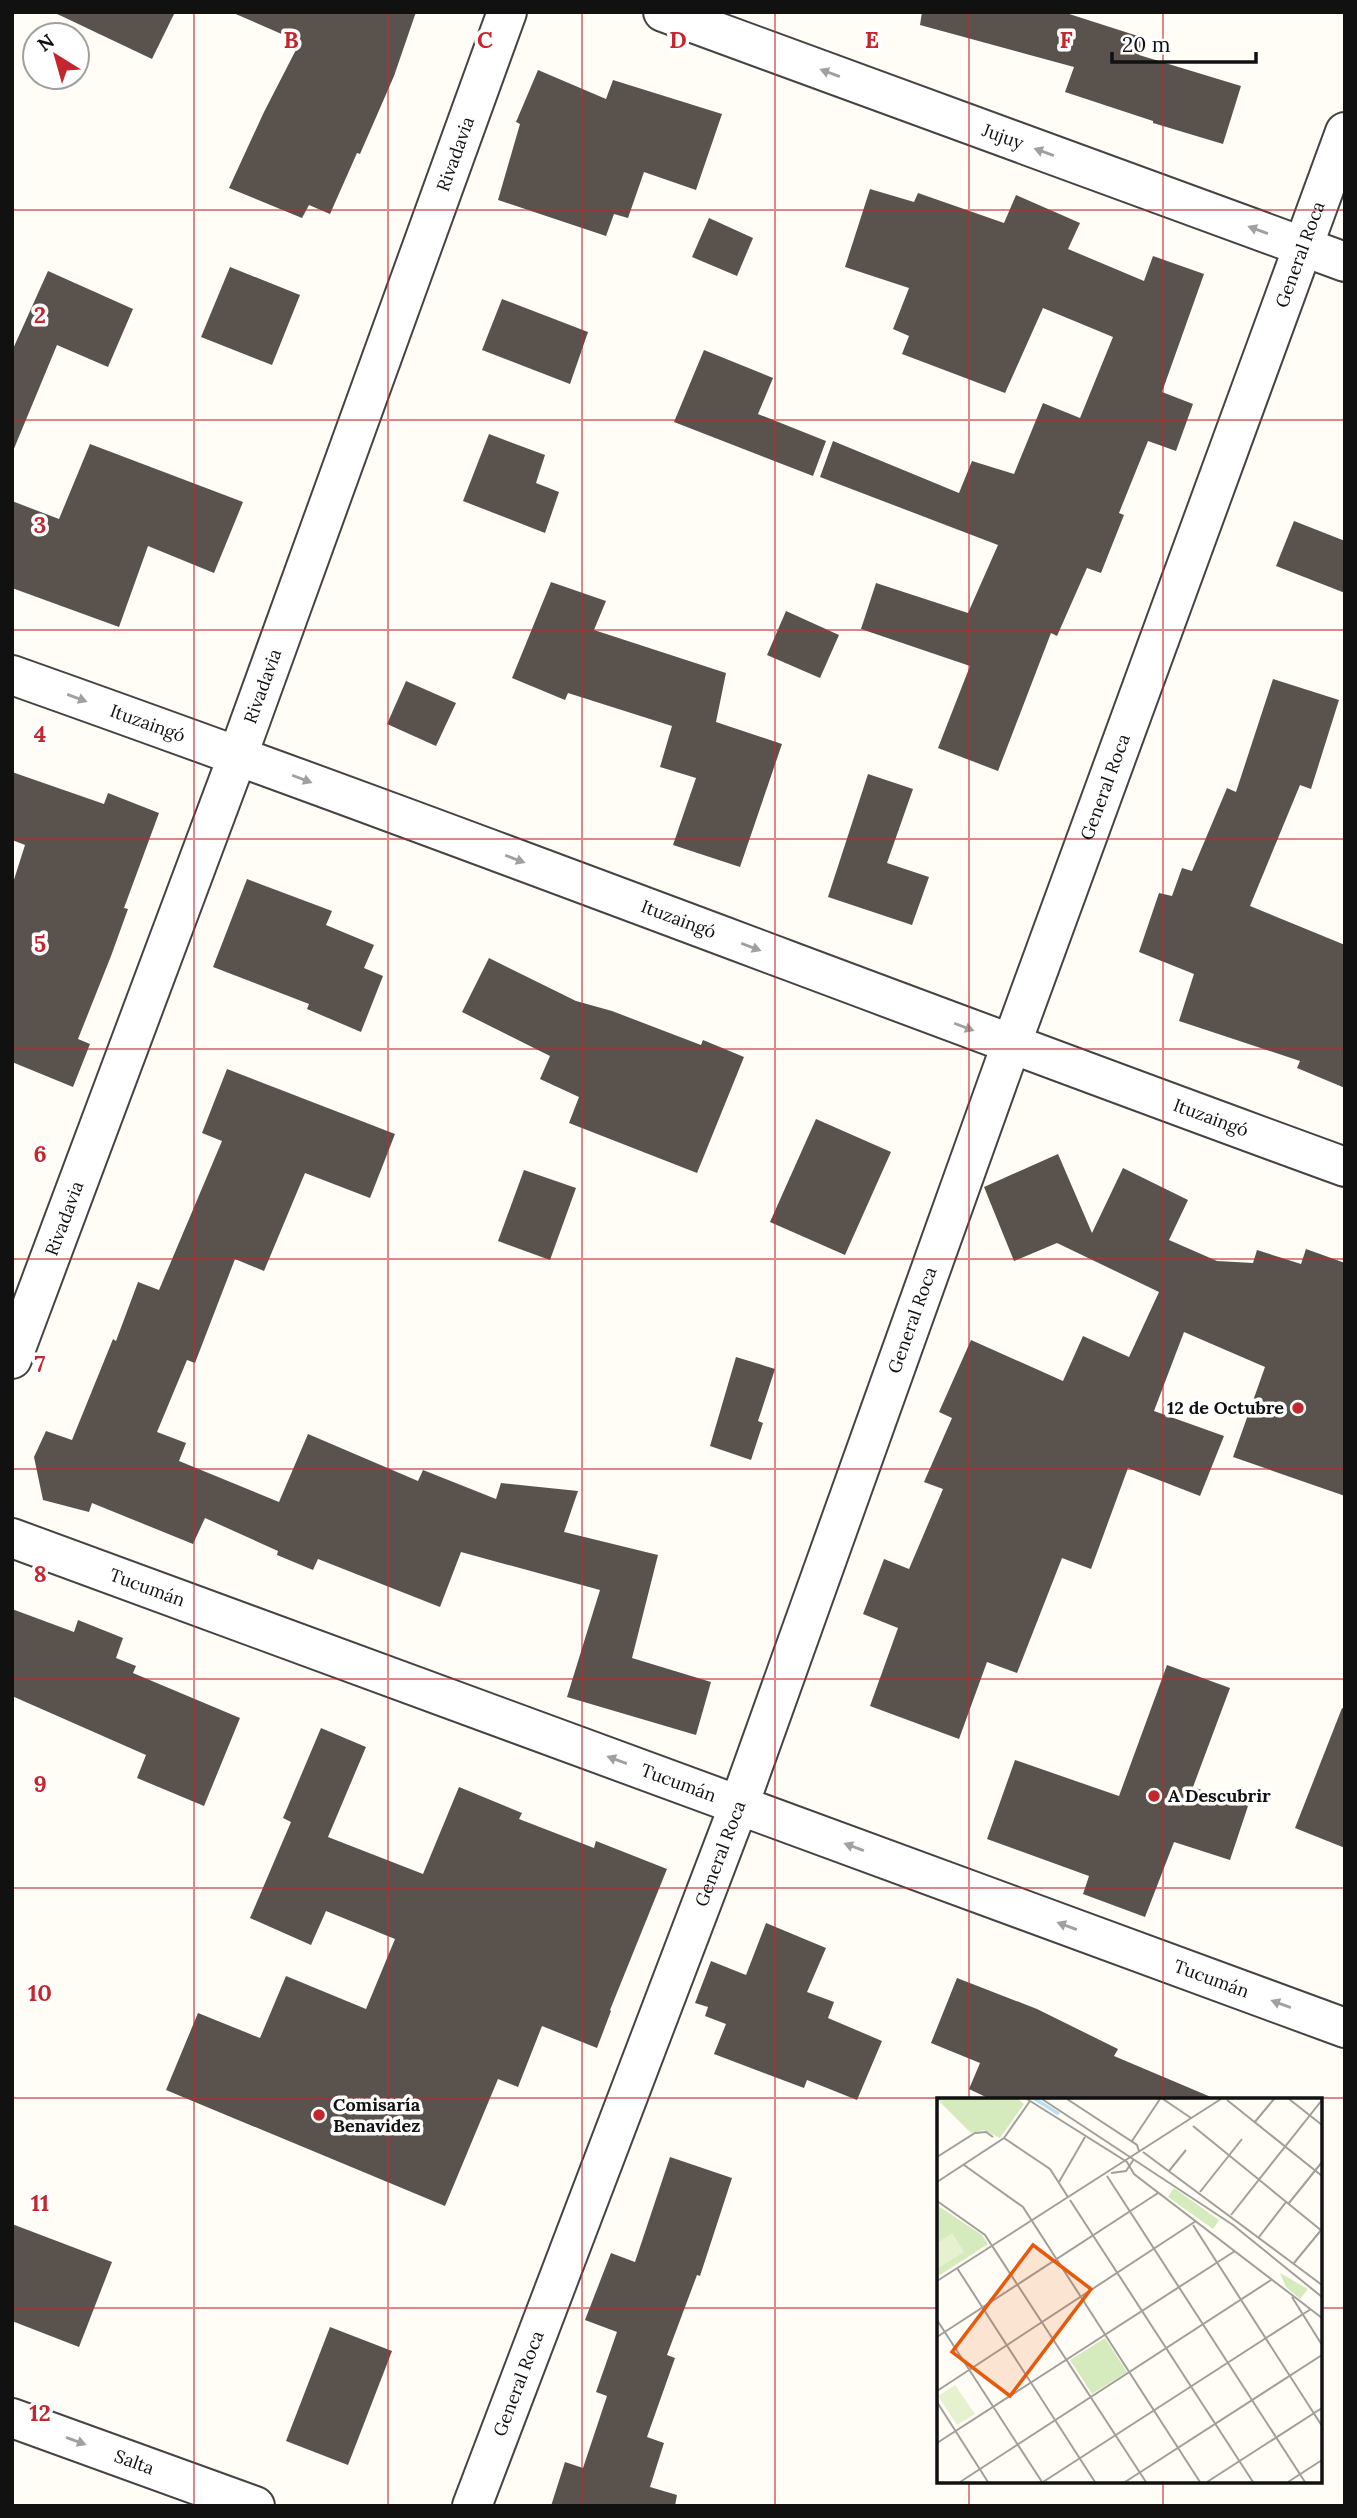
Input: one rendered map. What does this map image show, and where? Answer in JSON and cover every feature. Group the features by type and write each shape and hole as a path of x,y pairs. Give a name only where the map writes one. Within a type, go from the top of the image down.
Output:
{"street":[{"name":"Rivadavia","path":"12,1359 238,755 507,12"},
{"name":"Jujuy","path":"663,12 1345,262"},
{"name":"General Roca","path":"472,2506 739,1805 1011,1045 1345,132"},
{"name":"Ituzaingó","path":"12,675 238,755 1011,1045 1345,1167"},
{"name":"Tucumán","path":"12,1538 1345,2028"},
{"name":"Salta","path":"12,2418 255,2506"}],"building":[{"path":"53,12 175,12 152,59 91,30 91,21 72,21"},
{"path":"231,12 416,12 394,76 330,214 309,205 302,218 229,188 300,42"},
{"path":"922,12 1063,12 1144,38 1139,55 1241,86 1223,144 1065,92 1074,67 920,25"},
{"path":"538,70 606,99 613,80 722,114 696,190 644,172 628,218 614,214 606,236 498,200 520,124 516,122"},
{"path":"870,189 914,202 918,193 1004,223 1016,195 1080,223 1068,249 1144,281 1153,256 1204,274 1162,392 1193,404 1176,451 1148,441 1119,513 1124,515 1101,573 1087,568 1057,636 1051,633 998,771 938,748 970,666 861,629 876,583 968,613 998,545 820,477 833,441 959,493 972,461 1014,474 1043,403 1080,418 1113,337 1043,308 1005,393 902,354 909,336 893,329 909,288 845,267"},
{"path":"709,218 753,238 737,276 692,257"},
{"path":"230,267 300,295 272,365 201,337"},
{"path":"48,271 133,309 108,367 57,345 13,451 12,351"},
{"path":"502,299 588,332 570,384 482,350"},
{"path":"704,350 773,378 758,414 826,441 813,476 674,422"},
{"path":"489,434 545,455 536,483 559,492 545,533 463,501"},
{"path":"90,444 243,502 214,573 148,546 119,627 12,588 12,501 59,519"},
{"path":"1294,521 1345,541 1345,593 1276,566"},
{"path":"551,582 606,601 594,630 726,673 716,722 782,744 740,867 673,845 696,778 660,767 672,726 568,693 565,700 512,678"},
{"path":"786,611 839,635 820,678 767,655"},
{"path":"1273,679 1339,700 1311,789 1300,785 1250,906 1345,945 1345,1088 1297,1068 1300,1061 1179,1021 1194,974 1139,952 1159,893 1172,896 1182,868 1192,871 1227,788 1236,792"},
{"path":"406,681 456,703 436,746 387,724"},
{"path":"12,772 104,804 108,793 159,813 124,908 128,909 78,1039 90,1044 73,1087 12,1062 12,886 25,845 12,840"},
{"path":"868,774 913,789 887,863 929,877 912,925 828,897"},
{"path":"247,879 332,911 326,925 374,945 364,968 383,976 361,1032 307,1009 309,1004 213,967"},
{"path":"489,958 576,1001 612,1011 701,1045 703,1040 744,1057 697,1173 569,1123 579,1097 540,1079 550,1056 462,1012"},
{"path":"227,1069 395,1134 370,1198 305,1173 264,1271 235,1259 195,1363 187,1360 157,1432 186,1443 179,1461 279,1502 308,1434 418,1481 423,1470 496,1499 501,1483 578,1491 564,1532 658,1555 632,1658 711,1682 696,1735 567,1697 600,1590 461,1552 440,1607 318,1559 313,1570 277,1555 278,1551 205,1518 193,1544 92,1503 89,1512 43,1500 34,1457 46,1431 72,1440 113,1339 116,1341 138,1282 159,1290 222,1141 202,1133"},
{"path":"816,1119 891,1152 845,1255 770,1222"},
{"path":"1058,1154 1092,1233 1123,1168 1188,1200 1169,1240 1217,1261 1253,1263 1257,1250 1301,1264 1306,1249 1345,1263 1345,1496 1233,1457 1265,1367 1184,1332 1154,1411 1224,1436 1200,1496 1128,1468 1091,1569 1062,1558 1017,1673 987,1662 959,1739 870,1706 898,1628 863,1614 884,1559 909,1569 943,1489 924,1482 952,1418 939,1412 971,1340 1063,1381 1083,1336 1129,1357 1159,1292 1057,1243 1014,1261 984,1187"},
{"path":"524,1170 576,1188 550,1260 498,1241"},
{"path":"736,1357 775,1369 758,1421 763,1423 751,1460 710,1446"},
{"path":"12,1609 74,1632 78,1620 123,1638 116,1658 136,1666 133,1673 240,1718 204,1806 137,1778 146,1755 12,1696"},
{"path":"1167,1665 1230,1688 1193,1787 1248,1806 1230,1860 1174,1842 1145,1917 1083,1894 1089,1876 987,1839 1015,1760 1119,1796"},
{"path":"1342,1708 1345,1709 1345,1848 1295,1828"},
{"path":"321,1728 366,1747 328,1837 423,1874 459,1787 522,1813 519,1819 594,1848 596,1841 667,1869 597,2048 542,2026 518,2087 498,2079 445,2206 166,2090 198,2013 260,2038 286,1976 366,2009 395,1939 326,1911 311,1945 250,1918 291,1822 283,1818"},
{"path":"766,1923 826,1948 807,1992 834,2002 828,2018 882,2041 857,2100 807,2080 804,2088 714,2054 726,2024 705,2016 708,2007 695,2003 711,1961 746,1975"},
{"path":"957,1978 1037,2009 1118,2049 1114,2056 1213,2098 988,2098 969,2089 980,2063 931,2043"},
{"path":"670,2157 732,2178 700,2276 697,2275 667,2355 675,2358 647,2437 664,2443 650,2487 677,2495 675,2506 551,2506 565,2462 583,2468 607,2396 596,2392 617,2332 585,2320 611,2253 635,2262"},
{"path":"12,2224 112,2262 79,2347 12,2321"},
{"path":"330,2327 392,2351 348,2465 286,2441"}],"place":[{"name":"12 de Octubre","path":"1298,1408"},
{"name":"A Descubrir","path":"1154,1796"},
{"name":"Comisaría Benavidez","path":"319,2115"}]}
